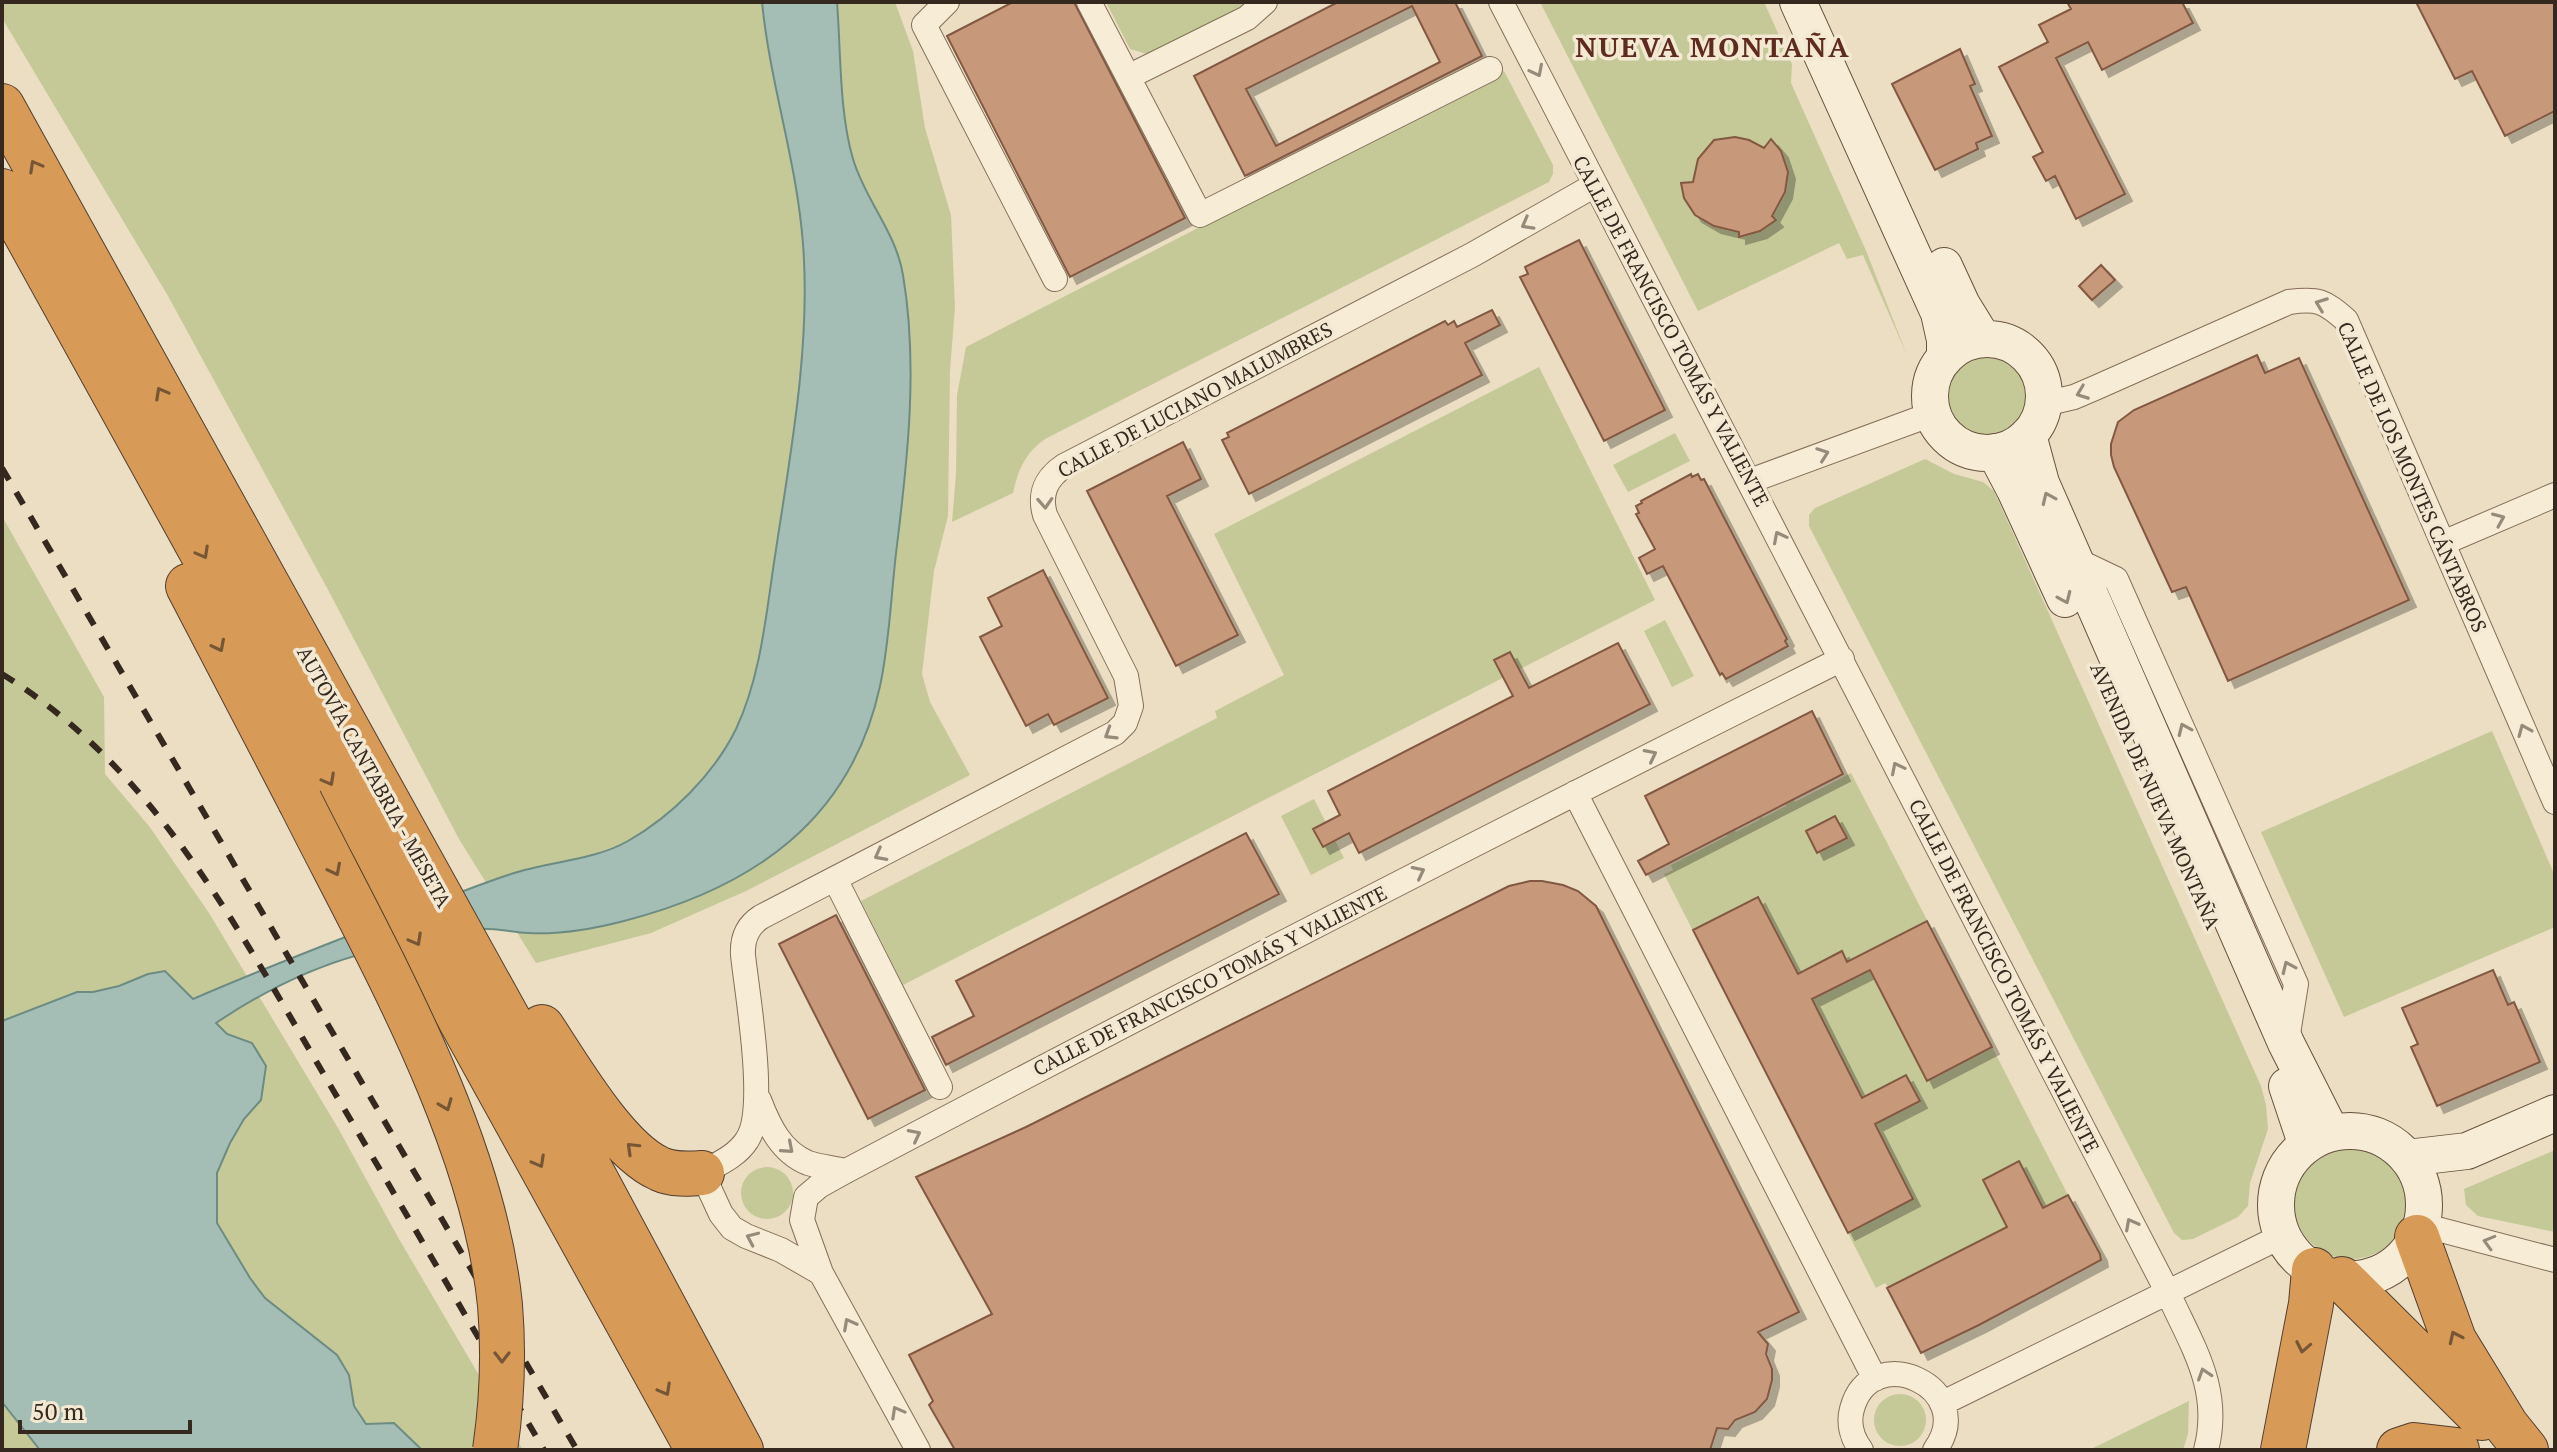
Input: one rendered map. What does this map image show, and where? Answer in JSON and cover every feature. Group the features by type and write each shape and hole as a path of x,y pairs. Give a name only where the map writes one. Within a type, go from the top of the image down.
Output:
{"highway":[{"name":"AUTOVÍA CANTABRIA - MESETA","path":"2,106 194,453 480,948"},
{"name":"AUTOVÍA CANTABRIA - MESETA","path":"2,191 698,1450"},
{"path":"2,229 300,801 427,1059 454,1125 489,1238 500,1305 502,1365 495,1450"},
{"path":"480,948 623,1139 646,1161 660,1169 684,1174 702,1173"},
{"path":"480,948 741,1450"},
{"path":"2421,1220 2454,1340 2506,1425 2526,1450"},
{"path":"639,1258 751,1450"},
{"path":"2283,1450 2311,1304 2328,1274 2494,1430 2509,1450"},
{"path":"2399,1450 2414,1445 2457,1450"}],"main road":[{"path":"1798,2 1939,314 1945,340 1945,358"},
{"path":"1823,2 1962,305 1983,339"},
{"path":"1983,339 2013,345 2027,355 2044,384 2036,420 2014,446 1982,453 1950,439 1932,414 1932,382 1945,358 1962,345 1983,339"},
{"name":"AVENIDA DE NUEVA MONTAÑA","path":"2036,420 2041,483 2286,1043 2319,1138"},
{"name":"AVENIDA DE NUEVA MONTAÑA","path":"1995,452 2022,504 2289,1090 2319,1138"},
{"path":"2407,1158 2467,1151 2555,1113"},
{"path":"2421,1220 2419,1177 2393,1143 2366,1131 2319,1138 2293,1156 2280,1178 2276,1201 2282,1236 2293,1253 2328,1274 2367,1277 2383,1272 2402,1258 2421,1220 2467,1151"}],"street":[{"path":"947,2 924,25 1055,279"},
{"path":"1089,2 1200,215 1490,69"},
{"path":"1128,77 1247,18 1265,2"},
{"name":"CALLE DE FRANCISCO TOMÁS Y VALIENTE","path":"1501,2 2168,1293 2203,1367 2211,1398 2212,1428 2206,1450"},
{"name":"CALLE DE LUCIANO MALUMBRES","path":"702,1173 735,1153 753,1130 757,1094 743,955 748,930 761,917 1115,733 1125,723 1131,706 1126,676 1048,523 1043,507 1045,487 1052,475 1141,425 1472,255 1595,185"},
{"name":"CALLE DE LOS MONTES CÁNTABROS","path":"2036,420 2084,393 2289,302 2311,299 2330,306 2346,320 2555,802"},
{"path":"1750,481 1932,414"},
{"path":"2443,543 2555,495"},
{"name":"CALLE DE FRANCISCO TOMÁS Y VALIENTE","path":"821,1273 802,1220 803,1207 806,1197 846,1171 1575,793 1842,659"},
{"path":"1575,793 1875,1379"},
{"path":"835,879 940,1087"},
{"name":"CALLE DE LUCIANO MALUMBRES","path":"757,1094 769,1128 785,1148 808,1163 846,1171"},
{"path":"702,1173 721,1214 732,1228 781,1250 821,1273 918,1450"},
{"path":"2421,1220 2555,1260"},
{"path":"1943,1403 2282,1236"},
{"path":"1861,1450 1851,1429 1855,1400 1863,1388 1875,1379 1893,1373 1912,1376 1929,1385 1943,1403 1945,1424 1935,1450"}],"green space":[{"path":"2,2 895,2 913,51 925,128 951,215 955,307 950,371 948,516 934,571 922,674 930,702 970,775 746,891 651,933 536,963 459,839 168,296 2,18"},
{"path":"1106,2 1246,2 1241,9 1147,54 1130,49"},
{"path":"1540,2 1764,2 1792,64 1791,83 1867,253 1907,355 1863,255 1847,259 1839,243 1698,311"},
{"path":"1504,71 1553,165 1549,182 1045,439 1023,463 1013,493 952,522 957,395 966,347"},
{"path":"1989,353 2005,356 2018,365 2027,378 2030,394 2027,410 2018,423 2005,432 1989,435 1973,432 1960,423 1951,410 1948,394 1951,378 1960,365 1973,356"},
{"path":"1539,367 1655,600 903,985 861,901 1217,718 1215,711 1284,675 1214,534"},
{"path":"1675,433 1690,461 1628,492 1613,465"},
{"path":"1925,459 1954,474 1983,482 1994,491 2261,1086 2268,1129 2250,1183 2248,1206 2238,1217 2193,1239 2182,1240 2174,1233 1809,526 1809,515 1815,508"},
{"path":"2,516 104,697 105,774 149,826 209,913 338,1128 399,1239 523,1450 2,1450"},
{"path":"1665,620 1694,676 1672,687 1644,631"},
{"path":"2492,731 2555,876 2555,927 2344,1017 2261,832"},
{"path":"1851,773 1927,920 1862,955 1927,1081 1992,1047 2068,1195 2011,1224 2004,1231 2002,1229 1979,1240 1978,1245 1976,1242 1945,1261 1944,1258 1888,1287 1885,1283 1876,1288 1848,1233 1913,1199 1759,897 1693,931 1664,874 1673,870 1671,865 1727,836 1734,829 1736,832 1761,816 1763,818 1786,806 1785,803 1793,799 1795,802"},
{"path":"1314,799 1344,858 1311,875 1281,816"},
{"path":"2351,1143 2373,1147 2392,1160 2405,1179 2409,1201 2405,1223 2392,1242 2373,1255 2351,1259 2329,1255 2310,1242 2297,1223 2293,1201 2297,1179 2310,1160 2329,1147"},
{"path":"2555,1150 2555,1232 2478,1216 2466,1205 2464,1189"},
{"path":"767,1167 785,1175 793,1193 785,1211 767,1219 749,1211 741,1193 749,1175"},
{"path":"1900,1394 1919,1401 1926,1420 1919,1439 1900,1446 1881,1439 1874,1420 1881,1401"},
{"path":"2189,1401 2188,1434 2183,1450 2089,1450"}],"water":[{"path":"762,2 837,2 848,141 858,174 894,244 908,309 911,376 908,444 886,651 866,734 846,775 820,811 789,842 754,868 671,907 576,931 540,933 475,929 358,955 284,983 216,1023 227,1034 252,1043 266,1066 261,1100 244,1119 217,1173 217,1223 265,1298 337,1355 349,1375 354,1406 366,1424 394,1423 420,1448 418,1450 40,1450 2,1402 2,1021 77,992 119,986 148,974 165,971 193,999 483,884 614,848 644,831 676,806 704,778 736,729 757,666 765,622 793,440 804,322 805,283 800,213"}],"building":[{"path":"1013,2 1074,2 1185,218 1070,277 947,36"},
{"path":"1338,2 1455,2 1482,56 1245,176 1194,76","holes":["1412,6 1440,62 1276,146 1246,89"]},
{"path":"2067,2 2182,2 2193,23 2102,70 2088,42 2056,58 2125,194 2076,219 2055,176 2046,181 2033,157 2043,152 1999,67 2048,42 2039,25 2071,9"},
{"path":"2416,2 2555,2 2555,111 2505,136 2472,71 2455,79"},
{"path":"1960,49 1975,84 1970,86 1992,136 1976,143 1978,149 1935,170 1892,84"},
{"path":"1735,137 1764,148 1771,139 1781,151 1788,172 1785,192 1772,216 1776,220 1760,231 1739,237 1739,232 1714,226 1695,215 1684,198 1681,183 1693,182 1698,159 1714,140"},
{"path":"1579,240 1665,410 1604,441 1520,277 1528,274 1525,267"},
{"path":"2101,265 2115,280 2092,300 2079,286"},
{"path":"1492,310 1500,325 1465,343 1482,375 1249,494 1222,440 1229,437 1227,433 1445,321 1448,325 1454,321 1457,327"},
{"path":"2257,355 2265,373 2299,358 2409,600 2228,681 2186,587 2172,592 2114,467 2111,444 2118,422 2134,410"},
{"path":"1183,442 1201,479 1167,496 1238,635 1176,666 1087,491"},
{"path":"1691,474 1692,477 1698,474 1701,480 1704,479 1787,639 1788,646 1726,679 1722,673 1720,675 1663,566 1647,574 1639,558 1655,549 1636,514 1639,513 1636,506"},
{"path":"1043,570 1108,698 1054,725 1048,714 1026,726 980,637 1002,626 988,598"},
{"path":"1618,643 1650,704 1359,853 1349,833 1323,847 1313,829 1340,815 1328,791 1513,696 1494,660 1510,652 1529,688"},
{"path":"1812,711 1843,774 1646,875 1638,861 1669,844 1645,796"},
{"path":"1835,816 1847,838 1817,853 1806,831"},
{"path":"1246,833 1279,894 946,1065 932,1037 974,1016 956,981"},
{"path":"1530,881 1563,885 1578,891 1596,906 1799,1312 1758,1332 1768,1344 1766,1354 1772,1369 1772,1380 1767,1399 1755,1412 1735,1420 1728,1429 1717,1428 1710,1450 955,1450 929,1405 933,1401 909,1355 992,1314 916,1177 1026,1127 1509,886"},
{"path":"1758,897 1798,974 1842,951 1847,962 1927,921 1992,1047 1927,1081 1870,970 1812,999 1862,1098 1906,1075 1920,1101 1875,1124 1913,1199 1848,1233 1693,930"},
{"path":"836,915 925,1090 868,1119 779,944"},
{"path":"2493,970 2508,1005 2514,1002 2540,1062 2437,1106 2411,1047 2418,1044 2402,1008"},
{"path":"2019,1161 2043,1208 2068,1195 2101,1260 1921,1353 1887,1288 2007,1227 1983,1180"}],"railway":[{"path":"2,468 577,1450"},
{"path":"2,674 57,713 107,758 152,808 192,861 265,974 544,1450"}],"district":[{"name":"NUEVA MONTAÑA","path":"1713,47"}]}
